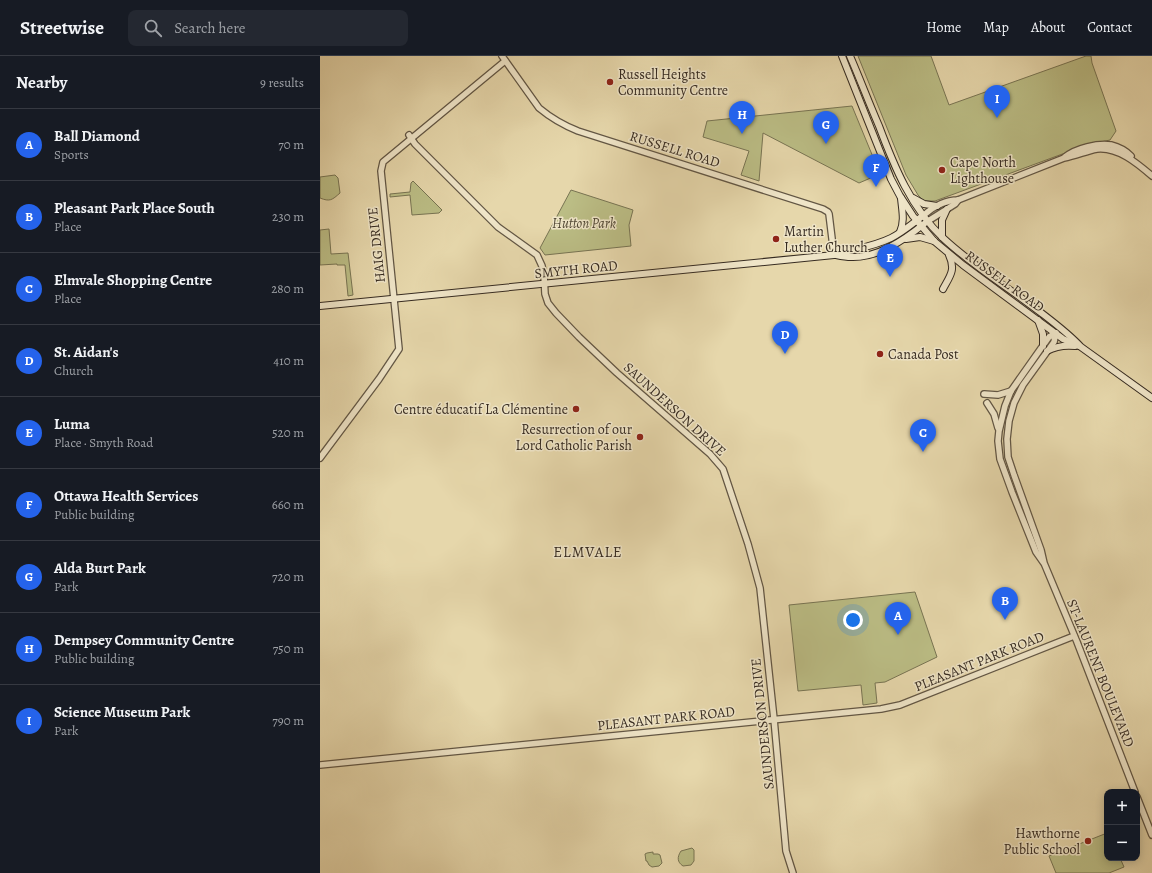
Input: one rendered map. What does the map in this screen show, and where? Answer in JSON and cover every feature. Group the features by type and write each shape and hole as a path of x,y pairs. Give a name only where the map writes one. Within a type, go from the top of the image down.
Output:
{"main road":[{"path":"842,56 888,171 900,196 921,226"},
{"path":"850,56 896,168 912,197 928,221"},
{"path":"854,56 858,76"},
{"path":"899,233 903,218 900,196"},
{"path":"912,197 924,204 937,206"},
{"path":"942,237 942,220 947,210"},
{"name":"SMYTH ROAD","path":"320,306 834,255 875,244 899,233 924,215"},
{"name":"SMYTH ROAD","path":"834,255 850,257 884,250 903,240 928,221"},
{"name":"RUSSELL ROAD","path":"928,221 942,237 968,259 1030,305 1069,342 1081,347 1152,398"},
{"name":"RUSSELL ROAD","path":"921,226 948,254 982,280 1038,320 1058,330"},
{"path":"903,240 920,237 934,241"},
{"path":"942,289 952,270 952,265 948,254"},
{"path":"963,265 968,259"},
{"path":"982,280 988,274"},
{"path":"1038,320 1043,334 1043,346"},
{"path":"1047,351 1054,347 1061,346 1081,347"}],"street":[{"name":"HAIG DRIVE","path":"320,458 379,379 399,349 381,171 384,162 410,137 503,58"},
{"name":"RUSSELL ROAD","path":"503,58 539,108 564,126 823,208 828,212 831,222 834,255"},
{"name":"SAUNDERSON DRIVE","path":"410,137 415,144 498,227 537,255 542,266 545,294 548,303 556,313 579,337 643,397 710,454 723,470 748,544 759,584 774,719 786,851 793,873"},
{"path":"924,215 937,206 950,200 958,200 1064,158 1072,152 1097,145 1111,145 1128,153 1152,176"},
{"path":"928,221 947,210 958,200"},
{"name":"ST-LAURENT BOULEVARD","path":"1044,564 1036,552 1000,459 998,431 1004,406 1011,390 1049,337 1058,330"},
{"name":"ST-LAURENT BOULEVARD","path":"1058,330 1054,342 1023,385 1014,403 1009,421 1007,439 1008,457 1041,550 1044,564 1134,789"},
{"path":"984,394 998,395 1011,390"},
{"path":"987,403 994,414 998,431"},
{"path":"1012,492 1019,489"},
{"name":"PLEASANT PARK ROAD","path":"320,765 774,719 879,710 900,705 1074,636"},
{"path":"1140,805 1152,835"}],"green space":[{"path":"858,56 931,56 949,105 1086,56 1091,56 1092,63 1116,131 1110,140 1076,149 935,201 924,201 918,195 906,175"},
{"path":"852,106 880,174 859,183 763,133 759,181 741,175 749,151 703,137 707,121"},
{"path":"335,175 338,178 340,193 331,200 320,198 320,177"},
{"path":"413,181 442,210 439,213 412,215 410,195 390,197 390,194 410,192 411,183"},
{"name":"Hutton Park","path":"571,190 633,210 629,225 631,246 545,255 540,248"},
{"path":"329,229 331,254 348,253 353,295 348,296 345,265 320,265 320,230"},
{"path":"915,592 937,657 885,682 875,683 877,703 863,705 861,685 798,691 789,605"},
{"path":"1104,834 1104,861 1121,861 1124,867 1109,873 1056,873 1049,856"},
{"path":"692,848 694,850 694,861 691,865 683,866 678,857 681,851"},
{"path":"653,852 653,854 660,855 662,863 659,866 652,867 646,861 645,854"}],"place":[{"name":"Russell Heights Community Centre","path":"610,82"},
{"name":"Science Museum Park","path":"997,118"},
{"name":"Dempsey Community Centre","path":"742,134"},
{"name":"Alda Burt Park","path":"826,144"},
{"name":"Cape North Lighthouse","path":"942,170"},
{"name":"Ottawa Health Services","path":"876,187"},
{"name":"Martin Luther Church","path":"776,239"},
{"name":"Luma","path":"890,277"},
{"name":"St. Aidan's","path":"785,354"},
{"name":"Canada Post","path":"880,354"},
{"name":"Centre éducatif La Clémentine","path":"576,409"},
{"name":"Resurrection of our Lord Catholic Parish","path":"640,437"},
{"name":"Elmvale Shopping Centre","path":"923,452"},
{"name":"Pleasant Park Place South","path":"1005,620"},
{"name":"Ball Diamond","path":"898,635"},
{"name":"Hawthorne Public School","path":"1088,841"}],"district":[{"name":"ELMVALE","path":"588,552"}]}
